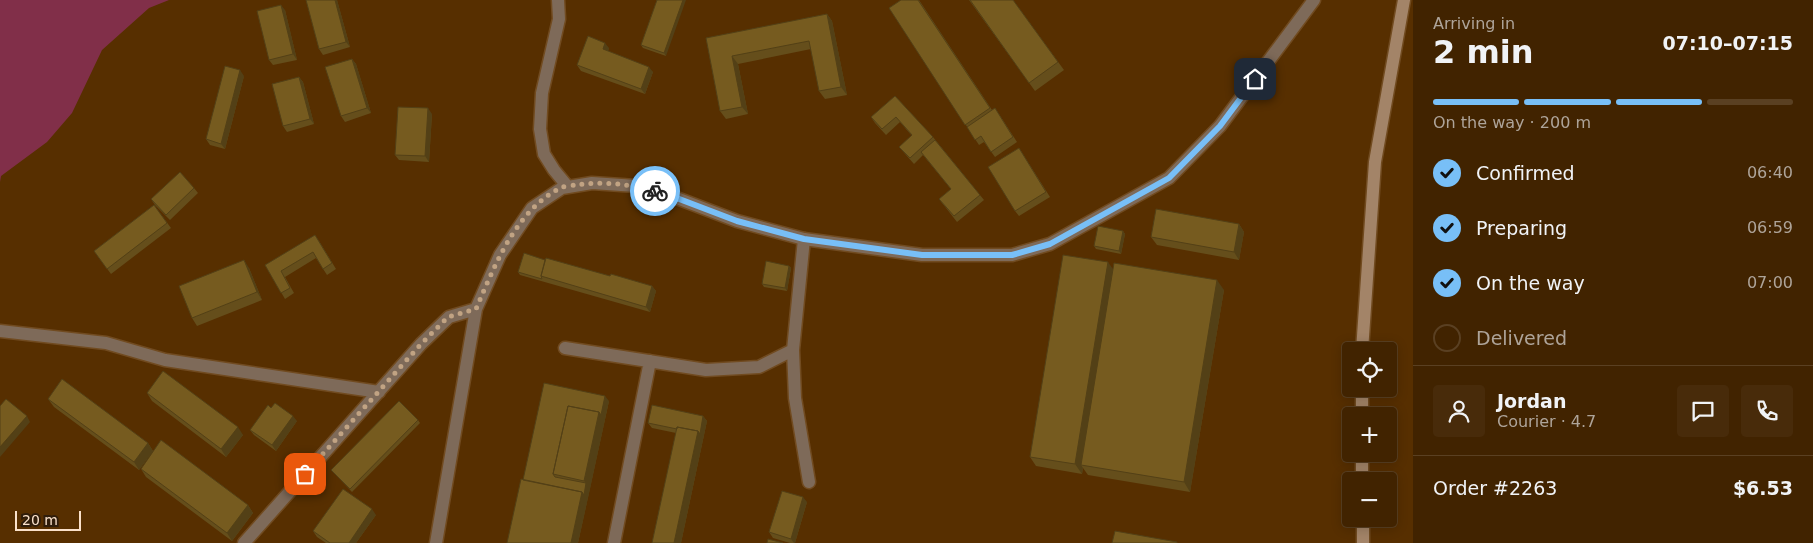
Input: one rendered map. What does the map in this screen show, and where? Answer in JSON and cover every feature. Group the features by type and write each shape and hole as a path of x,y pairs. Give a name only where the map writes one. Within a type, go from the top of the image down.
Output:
{"street":[{"path":"558,0 559,19 542,93 540,129 544,154 568,187"},
{"path":"436,543 476,309 500,255 532,208 562,188 592,182 636,186 674,197 737,221 804,239 922,255 1012,255 1050,244 1169,178 1220,126 1314,0"},
{"path":"1363,342 1375,162 1404,0"},
{"path":"804,239 793,350 795,398 809,482"},
{"path":"244,543 421,344 448,317 476,309"},
{"path":"0,331 106,343 165,360 379,392"},
{"path":"565,348 706,370 758,367 793,350"},
{"path":"614,543 650,361"},
{"path":"1363,527 1363,543"}],"shaded area":[{"path":"0,0 169,0 149,8 102,50 72,113 47,142 1,176 0,182"}],"building":[{"path":"306,0 335,0 346,42 319,49"},
{"path":"657,0 683,0 664,53 641,45"},
{"path":"901,0 918,0 990,108 965,125 889,8"},
{"path":"970,0 1013,0 1058,62 1029,83"},
{"path":"281,5 293,54 269,60 257,11"},
{"path":"827,14 841,87 819,91 809,41 732,56 742,107 720,111 706,38"},
{"path":"588,36 605,43 603,49 649,67 641,89 577,65"},
{"path":"352,59 367,108 341,116 325,67"},
{"path":"225,66 240,70 221,144 206,139"},
{"path":"299,77 310,119 283,126 272,84"},
{"path":"895,96 933,137 910,158 899,147 912,135 896,117 882,129 871,117"},
{"path":"398,107 428,108 425,156 395,155"},
{"path":"995,108 1013,137 991,152 981,136 975,140 967,127"},
{"path":"935,140 980,195 954,216 939,199 951,189 921,152"},
{"path":"1019,148 1046,192 1015,211 988,167"},
{"path":"180,172 194,188 166,215 151,199"},
{"path":"154,205 167,223 107,269 94,251"},
{"path":"1156,209 1239,224 1234,252 1151,237"},
{"path":"1098,226 1123,231 1119,251 1094,246"},
{"path":"315,235 332,263 323,269 313,252 281,271 290,288 281,293 265,265"},
{"path":"524,253 545,260 542,279 518,272"},
{"path":"1063,255 1108,262 1075,464 1030,457"},
{"path":"546,258 652,286 646,307 541,276"},
{"path":"244,260 257,292 192,318 179,286"},
{"path":"766,261 789,266 785,288 762,284"},
{"path":"1114,263 1217,280 1184,482 1081,465"},
{"path":"163,371 238,427 221,449 147,393"},
{"path":"62,379 148,443 134,462 48,399"},
{"path":"544,383 605,396 601,415 599,412 568,406 553,474 555,477 586,483 584,495 582,492 523,480"},
{"path":"6,399 27,416 0,447 0,406"},
{"path":"399,401 418,420 350,489 331,470"},
{"path":"275,403 293,416 272,445 250,430 268,405 271,408"},
{"path":"652,405 703,416 700,434 698,431 648,423"},
{"path":"568,406 599,412 584,481 553,474"},
{"path":"677,427 698,431 674,543 652,543"},
{"path":"161,440 248,505 227,533 141,469"},
{"path":"521,479 582,492 571,543 507,543"},
{"path":"343,489 372,509 349,543 330,543 313,531"},
{"path":"782,491 803,497 791,539 769,532"},
{"path":"1115,531 1177,542 1177,543 1112,543"},
{"path":"768,539 783,543 767,543"}],"way so far":[{"path":"305,474 421,344 448,317 476,309 500,255 532,208 562,188 592,182 636,186 655,191"}],"route":[{"path":"655,191 737,221 804,239 922,255 1012,255 1050,244 1169,178 1220,126 1255,79"}]}
